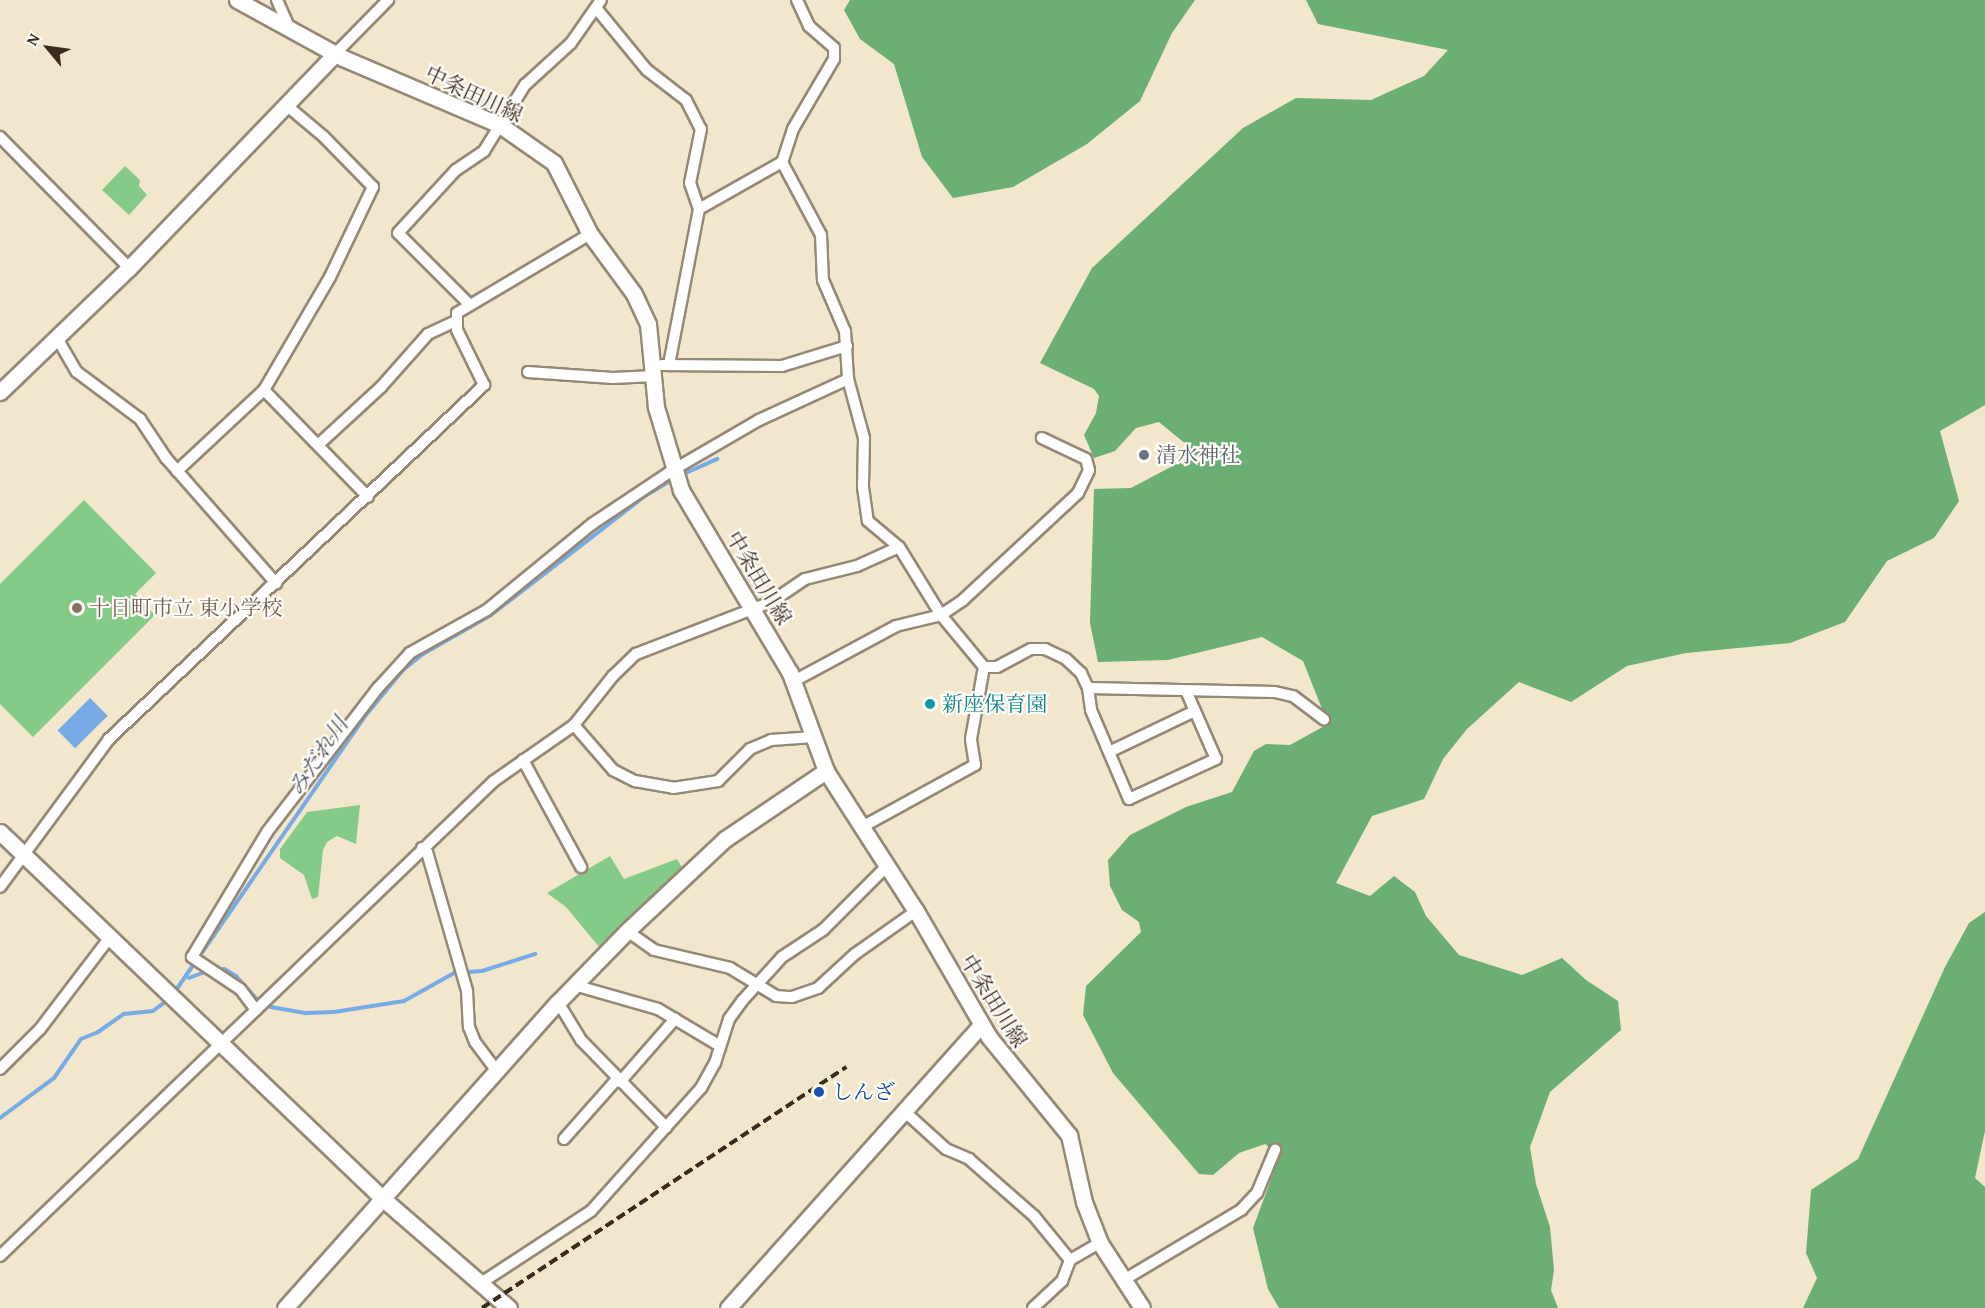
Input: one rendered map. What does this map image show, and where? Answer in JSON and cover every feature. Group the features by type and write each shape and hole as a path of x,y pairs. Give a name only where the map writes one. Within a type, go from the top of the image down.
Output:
{"street":[{"name":"中条田川線","path":"237,0 291,32 335,54 500,125 554,163 590,234 634,294 648,324 656,407 673,470 681,490 755,609 794,681 826,771 916,911 1005,1061 1069,1135 1084,1202 1100,1243 1122,1281 1142,1308"},
{"path":"277,0 291,32"},
{"path":"0,392 129,267 388,0"},
{"path":"699,209 782,162 793,129 834,59 834,48 809,26 797,0"},
{"path":"469,304 398,233 456,170 484,151 525,85 571,43 599,4 647,70 686,100 695,114 701,143 690,183 699,209 669,365"},
{"path":"177,471 264,390 330,278 373,187 323,136 286,105"},
{"path":"0,137 129,267"},
{"path":"782,162 821,235 823,280 845,331 848,379 864,438 863,487 868,521 899,546 941,615 984,667 971,739 975,765 862,827"},
{"path":"0,887 22,854 109,739 368,497 484,385 454,322 457,313 590,234"},
{"path":"318,445 381,387 428,334 454,322"},
{"path":"57,338 77,372 140,419 177,471 276,583"},
{"path":"528,372 613,378 669,365 782,366 847,346"},
{"path":"256,1010 240,989 192,957 267,832 364,706 410,653 486,610 592,524 673,470 759,420 848,379"},
{"path":"264,390 368,497"},
{"path":"794,681 896,626 941,615 963,600 1083,487 1089,470 1086,459 1042,438"},
{"path":"2,1250 223,1042 494,781 574,725 613,676 636,654 755,609 805,579 857,567 899,546"},
{"path":"984,667 997,667 1031,649 1046,649 1066,659 1082,673 1088,688 1091,710 1129,799 1216,759 1187,693"},
{"path":"1088,688 1187,693 1275,692 1293,696 1324,719"},
{"path":"1109,752 1195,711"},
{"path":"574,725 613,770 635,781 673,788 718,781 750,749 771,740 814,737"},
{"path":"523,760 581,867"},
{"path":"285,1308 496,1070 627,931 725,839 826,771"},
{"path":"0,832 223,1042 382,1198 509,1308"},
{"path":"422,848 427,852 467,992 469,1027 475,1042 496,1070"},
{"path":"481,1283 575,1224 701,1088 720,1046 729,1019 782,957 823,930 856,893 887,866"},
{"path":"627,931 654,950 730,968 776,996 792,997 818,988 855,954 916,911"},
{"path":"0,1069 40,1029 110,937"},
{"path":"574,985 658,1009 720,1046"},
{"path":"558,1002 581,1040 666,1127"},
{"path":"564,1139 675,1019"},
{"path":"728,1308 981,1024"},
{"path":"0,1053 10,1059"},
{"path":"904,1111 946,1149 969,1159 1034,1216 1070,1260"},
{"path":"1122,1281 1241,1210 1257,1193 1275,1150"},
{"path":"1034,1308 1062,1281 1070,1260 1100,1243"}],"green space":[{"path":"850,0 1195,0 1172,33 1140,101 1087,144 1013,187 953,198 922,157 894,64 860,39 844,10"},
{"path":"1306,0 1985,0 1985,405 1940,431 1959,501 1934,538 1887,561 1845,622 1790,643 1686,653 1627,666 1571,702 1519,682 1467,729 1443,759 1424,799 1372,816 1336,883 1370,896 1394,876 1415,892 1426,916 1459,955 1522,975 1562,958 1586,980 1618,1001 1621,1030 1550,1092 1530,1147 1536,1184 1550,1227 1554,1270 1551,1290 1558,1308 1279,1308 1268,1289 1253,1228 1280,1155 1265,1144 1239,1153 1213,1175 1199,1174 1113,1073 1083,1015 1086,986 1141,932 1139,922 1122,910 1110,886 1108,860 1130,835 1186,807 1232,792 1254,751 1266,744 1290,745 1328,724 1303,661 1262,637 1168,660 1098,662 1090,623 1094,489 1131,488 1182,461 1187,445 1159,422 1136,428 1115,451 1094,458 1084,435 1096,413 1099,396 1094,389 1040,363 1092,268 1243,128 1296,98 1371,100 1424,76 1448,50 1318,24"},
{"path":"125,166 140,180 139,186 147,195 129,215 102,190"},
{"name":"十日町市立 東小学校","path":"84,500 156,573 135,594 155,615 33,737 0,704 0,584"},
{"path":"360,805 356,844 337,836 327,842 323,850 318,897 312,899 304,875 280,858 280,849 307,812"},
{"path":"610,856 624,879 677,859 682,867 600,948 566,907 547,893"},
{"path":"1985,912 1985,1131 1975,1178 1985,1187 1985,1308 1803,1308 1817,1278 1806,1253 1811,1190 1858,1159 1945,967 1969,923"}],"water":[{"path":"90,698 108,716 75,748 57,731"}],"waterway":[{"name":"みだれ川","path":"679,476 717,459"},
{"name":"みだれ川","path":"174,993 366,715 403,670 423,654 491,615 645,496 673,479"},
{"path":"214,969 224,969 236,976 257,999 271,1007 306,1013 334,1012 404,1001 454,973 482,971 535,954"},
{"path":"189,978 207,971"},
{"name":"みだれ川","path":"0,1118 54,1078 81,1039 98,1032 124,1014 153,1011 169,999"}],"railway":[{"path":"482,1308 846,1067"}],"place":[{"name":"清水神社","path":"1144,455"},
{"name":"十日町市立 東小学校","path":"77,608"},
{"name":"新座保育園","path":"930,704"},
{"name":"しんざ","path":"819,1092"}]}
